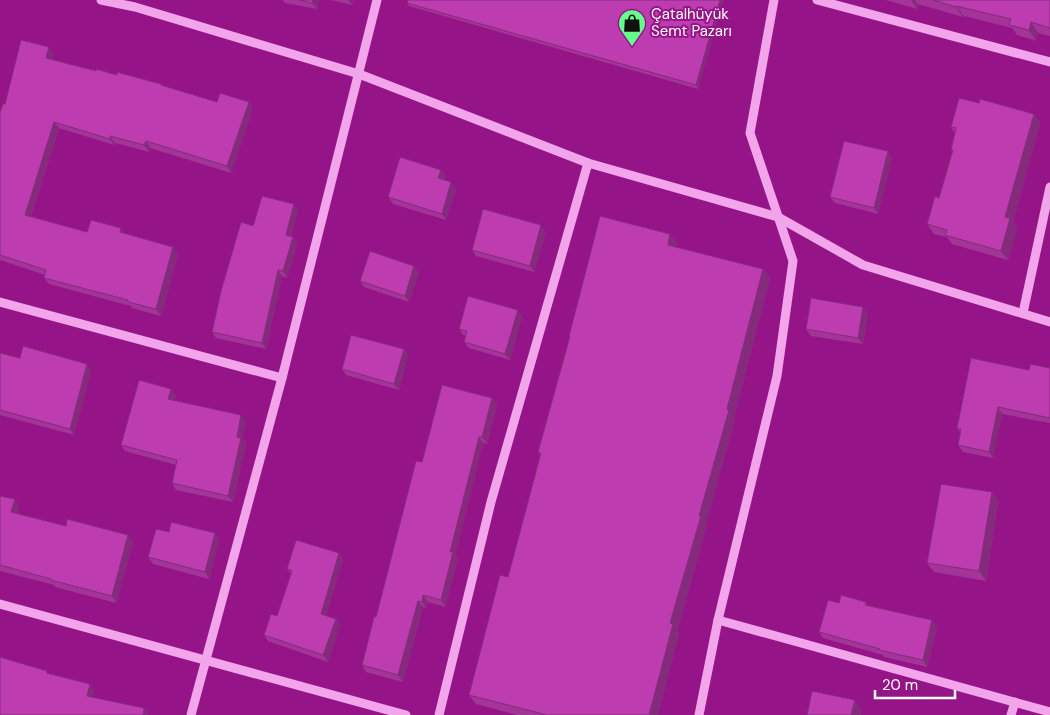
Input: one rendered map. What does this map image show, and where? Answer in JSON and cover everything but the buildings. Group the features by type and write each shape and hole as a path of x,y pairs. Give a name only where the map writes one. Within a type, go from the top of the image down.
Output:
{"street":[{"path":"101,0 135,6 358,74 588,163 778,217 863,265 1050,322"},
{"path":"125,0 135,6"},
{"path":"191,715 282,378 377,0"},
{"path":"699,715 718,620 777,376 793,261 750,133 774,0"},
{"path":"817,0 1050,62"},
{"path":"439,715 491,502 588,163"},
{"path":"1023,313 1050,186"},
{"path":"0,302 282,378"},
{"path":"0,604 406,715"},
{"path":"718,620 1050,712"},
{"path":"1012,715 1014,702"}],"place":[{"name":"Çatalhüyük Semt Pazarı","path":"632,47"}]}
